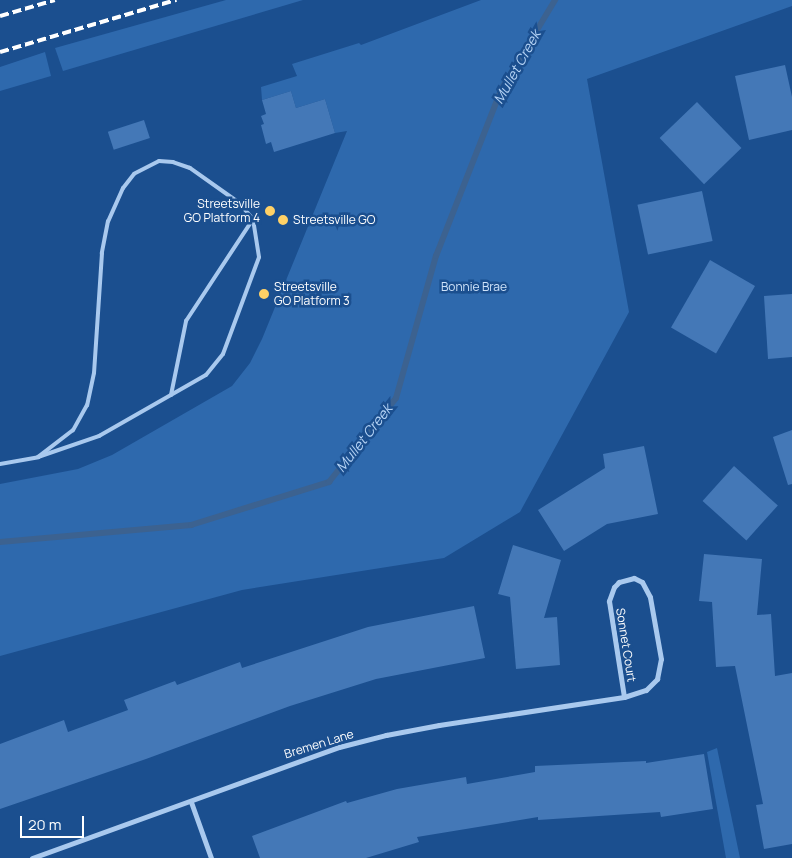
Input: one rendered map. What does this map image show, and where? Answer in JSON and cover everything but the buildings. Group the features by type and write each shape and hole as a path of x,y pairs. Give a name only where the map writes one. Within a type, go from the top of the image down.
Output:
{"street":[{"name":"Sonnet Court","path":"634,578 642,582 650,597 661,659 657,679 651,686 624,697 609,601 614,587 619,582 634,578"},
{"name":"Bremen Lane","path":"32,858 190,802 281,767 386,735 494,716 624,697"},
{"path":"190,802 211,858"}],"lane":[{"path":"0,464 38,458 99,436 206,375 223,354 259,257 253,219 230,196 190,168 173,162 159,161 134,174 123,188 108,221 102,253 94,373 87,406 72,430 38,458"},
{"path":"171,395 186,321 253,219"}],"green space":[{"path":"226,0 303,0 63,71 55,48"},
{"name":"Bonnie Brae","path":"481,0 792,0 792,6 587,79 629,312 520,512 444,558 242,590 0,656 0,484 78,469 112,455 232,386 250,363 262,339 347,131 335,133 325,99 296,108 291,91 262,100 261,87 297,76 292,64 359,43 361,45"},
{"path":"45,52 51,76 0,91 0,67"},
{"path":"717,748 740,858 726,858 707,752"}],"waterway":[{"name":"Mullet Creek","path":"0,542 191,525 329,482 396,398 436,256 502,88 555,0"}],"railway":[{"path":"0,16 55,0"},
{"path":"0,52 176,0"}],"place":[{"name":"Streetsville GO Platform 4","path":"270,211"},
{"name":"Streetsville GO","path":"283,220"},
{"name":"Streetsville GO Platform 3","path":"264,294"}]}
